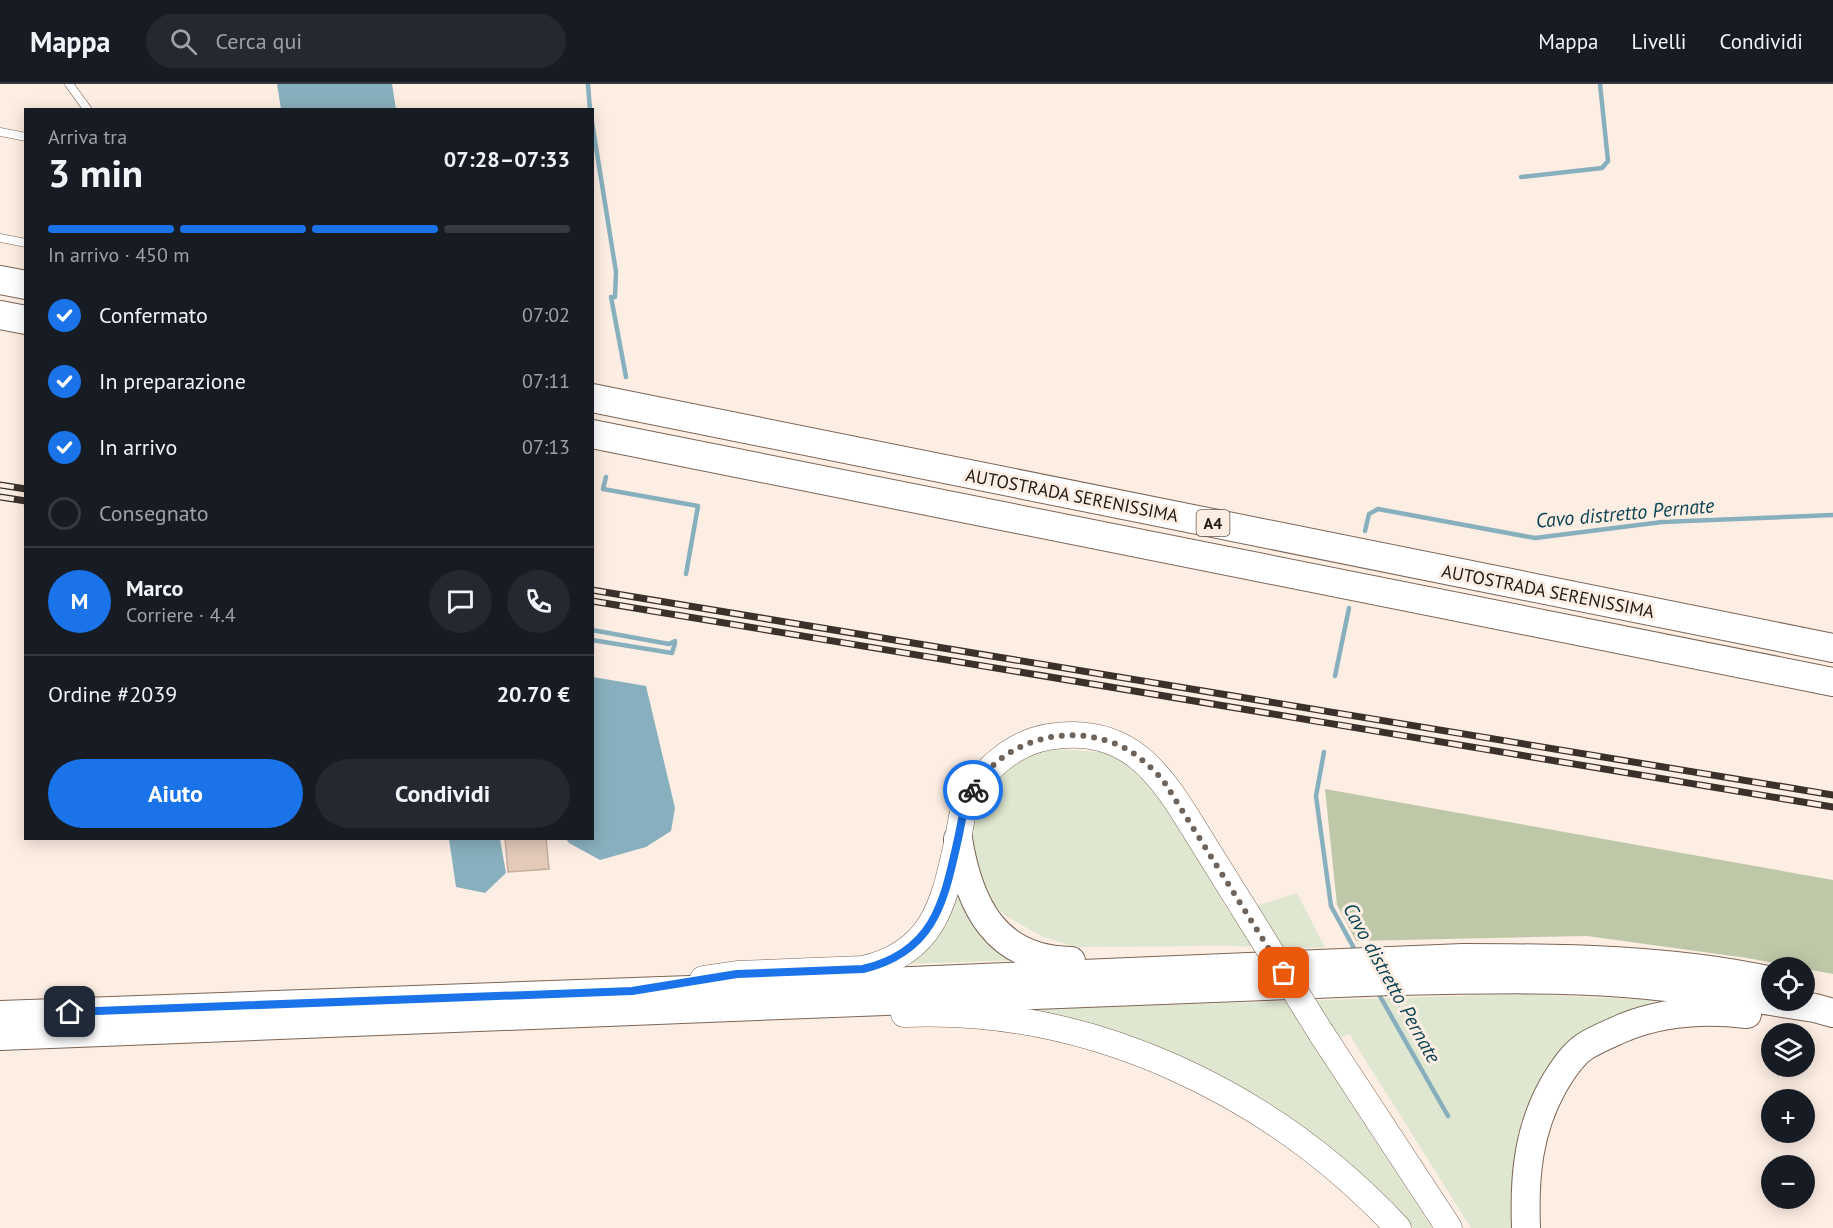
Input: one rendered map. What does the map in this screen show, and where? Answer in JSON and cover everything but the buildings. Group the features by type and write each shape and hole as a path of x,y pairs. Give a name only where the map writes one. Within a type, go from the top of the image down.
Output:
{"highway":[{"path":"0,280 24,285"},
{"path":"0,315 24,320"},
{"name":"AUTOSTRADA SERENISSIMA","path":"606,396 676,415 1833,648"},
{"name":"AUTOSTRADA SERENISSIMA","path":"594,434 1833,682"},
{"path":"958,839 963,870 978,908 988,923 1003,936 1034,956 1062,961 1173,957 1253,966 1622,983 1700,990 1815,1008 1833,1013"},
{"path":"0,1036 655,1012 1367,972 1463,958 1562,958 1671,967 1761,979"},
{"path":"0,1015 1253,966"},
{"path":"1815,990 1833,994"},
{"path":"1526,1228 1525,1196 1529,1147 1540,1110 1563,1070 1583,1048 1642,1021 1676,1012 1717,1011 1833,1026"}],"main road":[{"path":"632,991 737,974 863,969 889,960 919,938 938,913 958,839 963,809 976,786 1003,758 1022,745 1059,735 1075,735 1111,742 1139,757 1163,780 1321,1033 1449,1228"},
{"path":"655,1012 740,1021 928,1013 970,1014 1032,1023 1114,1043 1210,1084 1285,1129 1352,1182 1398,1228"}],"lane":[{"path":"69,84 87,108"},
{"path":"0,132 24,137"},
{"path":"0,238 24,243"}],"green space":[{"path":"1055,749 1100,752 1119,758 1154,784 1230,914 1297,893 1325,948 1075,947 1041,936 1006,916 978,889 971,837 979,808 993,785 1011,767 1033,755"},
{"path":"1325,789 1833,880 1833,974 1815,971 1815,957 1761,957 1761,961 1587,936 1356,941 1337,905"},
{"path":"957,885 1022,960 901,964"},
{"path":"1521,994 1657,1000 1585,1030 1547,1072 1516,1228 1471,1228 1349,1034 1316,1050 1432,1228 1413,1228 1388,1200 1271,1107 1189,1063 1035,1009"}],"water":[{"path":"277,84 392,84 396,108 281,108"},
{"path":"594,677 646,686 675,808 671,831 646,847 600,860 567,840 594,840"},
{"path":"449,840 500,840 506,873 485,893 456,887"}],"waterway":[{"name":"Cavo distretto Pernate","path":"588,84 590,108"},
{"name":"Cavo distretto Pernate","path":"1521,177 1602,168 1608,161 1600,84"},
{"name":"Cavo distretto Pernate","path":"594,134 616,272 615,297 611,297 626,377"},
{"name":"Cavo distretto Pernate","path":"606,477 603,489 698,506 686,574"},
{"name":"Cavo distretto Pernate","path":"1365,531 1369,514 1378,509 1535,538 1662,522 1833,515"},
{"name":"Cavo distretto Pernate","path":"1335,676 1349,608"},
{"name":"Cavo distretto Pernate","path":"594,630 669,644 675,641"},
{"path":"594,640 672,653 675,643"},
{"name":"Cavo distretto Pernate","path":"1324,752 1316,796 1331,906 1356,952"},
{"name":"Cavo distretto Pernate","path":"1377,991 1448,1116"}],"railway":[{"path":"0,485 24,489"},
{"path":"0,497 24,501"},
{"path":"594,590 1833,795"},
{"path":"594,601 1833,807"}],"way so far":[{"path":"973,790 1003,758 1022,745 1038,739 1075,735 1111,742 1125,748 1151,767 1163,780 1284,973"}],"route":[{"path":"70,1012 632,991 737,974 863,969 902,953 933,922 945,893 963,809 973,790"}]}
